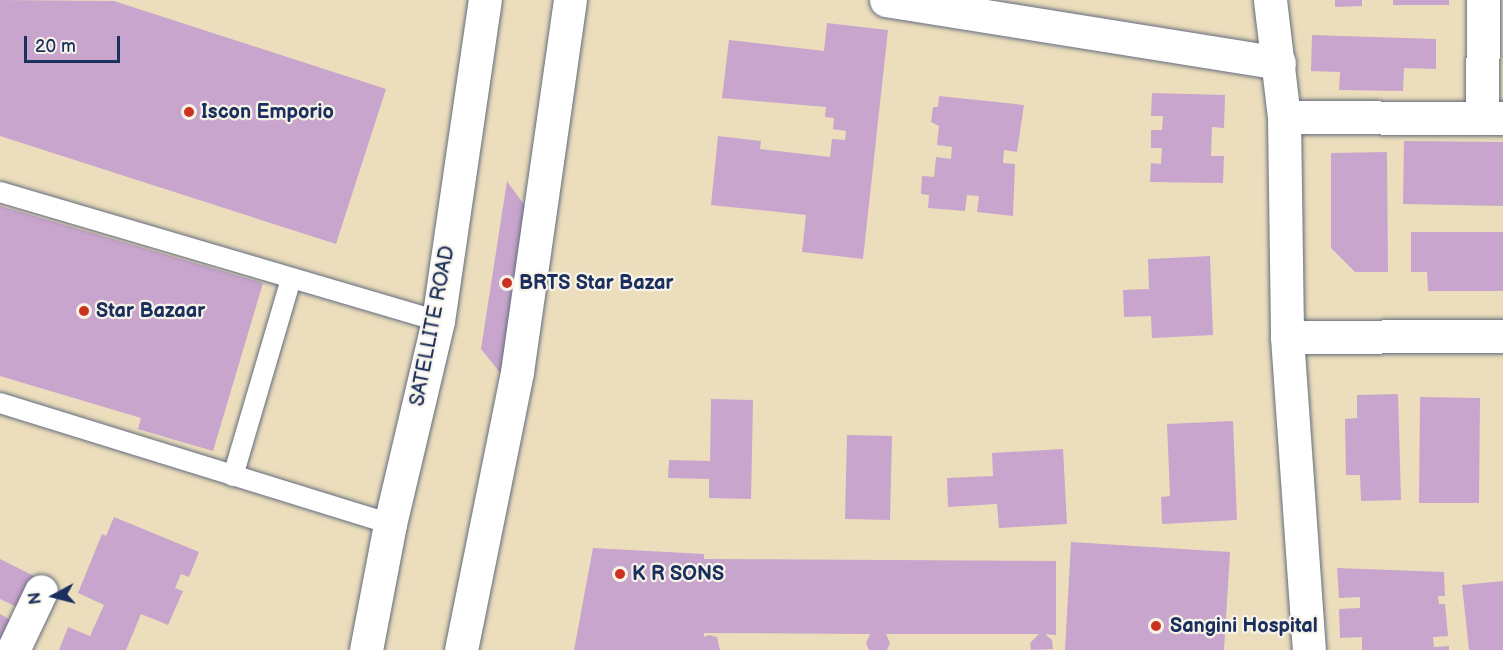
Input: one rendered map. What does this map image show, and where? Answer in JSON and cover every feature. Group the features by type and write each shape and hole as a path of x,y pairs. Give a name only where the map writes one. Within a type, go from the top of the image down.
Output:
{"street":[{"name":"SATELLITE ROAD","path":"366,650 390,524 438,321 485,0"},
{"path":"461,650 517,372 570,0"},
{"path":"886,0 1279,63"},
{"path":"1270,0 1284,117 1287,337 1309,650"},
{"path":"1284,117 1493,118 1483,0"},
{"path":"1287,337 1503,336"},
{"path":"13,650 41,591"}],"lane":[{"path":"0,192 438,321"},
{"path":"233,476 291,279"},
{"path":"0,403 390,524"}],"building":[{"name":"Iscon Emporio","path":"0,0 114,1 386,89 336,244 0,136"},
{"path":"1335,0 1362,0 1362,6 1335,7"},
{"path":"1393,0 1449,0 1449,5 1393,5"},
{"path":"827,23 888,30 863,259 802,252 806,215 711,205 718,136 761,141 760,149 830,157 832,139 845,140 846,131 833,129 834,118 825,117 826,107 722,98 729,40 824,51"},
{"path":"1312,35 1436,39 1436,69 1404,68 1403,91 1339,90 1340,72 1311,71"},
{"path":"1152,93 1225,95 1224,128 1212,127 1211,156 1224,156 1223,183 1150,182 1151,163 1161,164 1162,148 1151,148 1151,130 1162,130 1163,116 1151,116"},
{"path":"939,96 1024,105 1017,152 1004,150 1003,163 1015,164 1013,216 977,212 979,196 967,195 965,211 928,208 929,195 921,194 922,176 934,177 936,157 951,159 952,147 937,145 939,126 931,122 933,107 938,107"},
{"path":"1404,141 1503,142 1503,206 1403,204"},
{"path":"1387,152 1388,272 1355,272 1331,248 1331,153"},
{"name":"BRTS Star Bazar","path":"507,181 533,217 506,380 481,349"},
{"path":"0,206 263,283 213,451 138,429 141,418 0,376"},
{"path":"1411,232 1503,232 1503,291 1428,291 1427,272 1411,272"},
{"path":"1210,256 1213,335 1152,338 1151,316 1124,317 1123,290 1149,289 1148,259"},
{"path":"1398,394 1401,500 1361,501 1360,475 1346,475 1345,419 1357,418 1357,395"},
{"path":"1420,397 1480,398 1479,503 1419,503"},
{"path":"711,399 753,400 751,499 709,498 709,479 668,478 669,460 710,461"},
{"path":"1233,421 1237,520 1162,524 1161,497 1170,496 1167,424"},
{"path":"847,435 892,436 890,520 845,519"},
{"path":"1063,449 1067,524 999,528 997,504 948,507 947,478 993,476 992,453"},
{"path":"114,517 199,552 189,577 181,574 175,588 183,591 168,625 141,614 126,650 59,650 68,627 90,636 104,605 78,593 102,534 106,536"},
{"path":"1071,542 1230,552 1224,650 1065,650"},
{"path":"593,548 704,554 704,559 1056,561 1056,635 1045,634 1052,640 1053,649 1031,650 1030,643 1039,634 886,634 890,643 887,650 869,650 866,643 870,634 704,633 704,637 709,635 717,637 720,650 574,650"},
{"path":"0,559 34,576 19,608 0,599"},
{"path":"1337,568 1444,572 1445,596 1438,596 1439,604 1445,604 1448,636 1433,637 1434,647 1449,646 1449,650 1362,650 1362,637 1340,638 1339,609 1360,608 1360,597 1339,598"},
{"path":"1503,581 1503,650 1469,650 1462,585"},
{"path":"0,614 16,623 0,650"}],"place":[{"name":"Iscon Emporio","path":"189,112"},
{"name":"BRTS Star Bazar","path":"507,283"},
{"name":"Star Bazaar","path":"84,311"},
{"name":"K R SONS","path":"620,574"},
{"name":"Sangini Hospital","path":"1156,626"}]}
